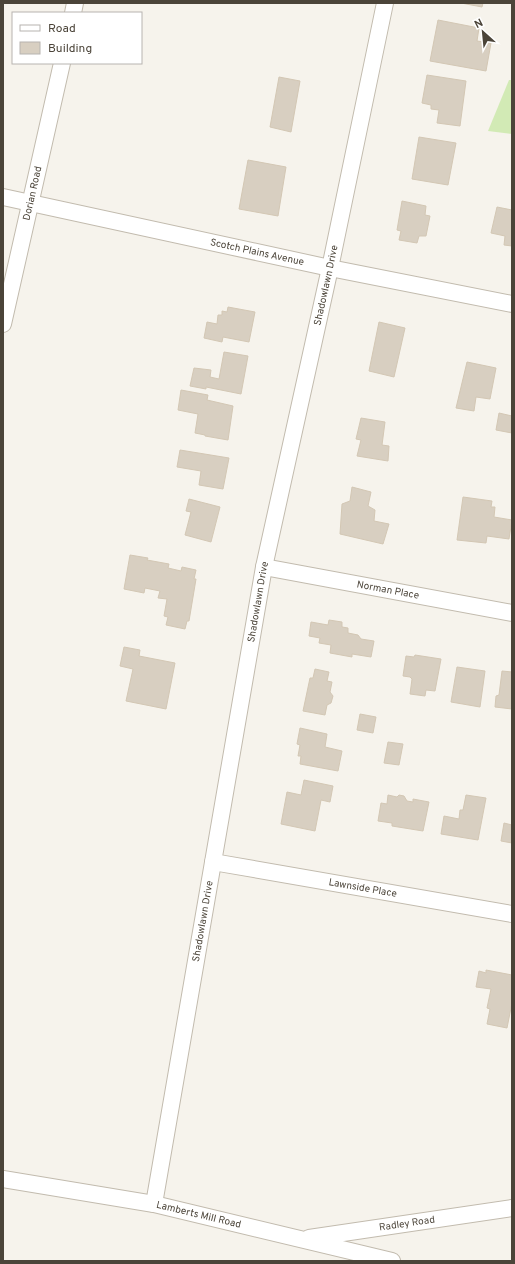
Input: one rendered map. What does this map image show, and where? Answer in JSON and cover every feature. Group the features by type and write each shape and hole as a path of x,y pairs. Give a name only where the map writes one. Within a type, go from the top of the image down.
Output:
{"street":[{"name":"Shadowlawn Drive","path":"154,1204 264,567 330,268 385,3"},
{"name":"Dorian Road","path":"3,324 62,64"},
{"name":"Scotch Plains Avenue","path":"3,197 330,268 512,304"},
{"name":"Norman Place","path":"264,567 512,613"},
{"name":"Lawnside Place","path":"213,862 512,914"},
{"name":"Lamberts Mill Road","path":"3,1179 154,1204 392,1261"},
{"name":"Radley Road","path":"302,1240 512,1208"}],"green space":[{"path":"509,80 512,80 512,134 488,131"}],"building":[{"path":"461,3 483,3 482,7"},
{"path":"438,20 479,28 477,41 491,43 486,71 430,61"},
{"path":"427,75 466,81 460,126 437,123 439,110 431,109 431,105 422,103"},
{"path":"279,77 300,81 291,132 270,127"},
{"path":"419,137 456,143 448,185 412,179"},
{"path":"248,160 286,167 278,216 239,209"},
{"path":"402,201 426,206 425,215 430,216 426,236 419,236 417,243 399,240 401,231 397,230"},
{"path":"497,207 512,210 512,246 504,245 505,236 491,233"},
{"path":"228,307 255,312 249,342 223,337 222,342 204,338 207,322 217,324 218,315 222,315 222,311 227,312"},
{"path":"379,322 405,328 394,377 369,371"},
{"path":"224,352 248,356 241,394 206,387 206,389 190,386 194,368 211,370 210,377 219,379"},
{"path":"467,362 496,368 490,399 476,397 474,411 456,408"},
{"path":"181,390 208,395 207,400 233,406 228,440 195,433 198,414 178,410"},
{"path":"499,413 512,416 512,433 496,430"},
{"path":"361,418 385,422 382,445 389,446 388,461 357,456 361,440 356,439"},
{"path":"180,450 229,458 223,489 199,485 201,471 177,467"},
{"path":"352,487 371,492 368,506 375,510 374,521 389,524 383,544 340,534 342,504 350,501"},
{"path":"463,497 492,501 491,507 495,507 494,517 512,520 509,539 487,536 486,543 457,540"},
{"path":"189,499 220,507 211,542 185,535 191,512 186,511"},
{"path":"130,555 169,564 168,568 181,571 182,567 196,570 194,579 196,579 189,621 187,621 185,629 166,625 168,617 164,616 167,599 158,598 160,591 145,588 144,593 124,589"},
{"path":"329,620 342,622 342,627 348,628 348,633 358,635 361,639 374,641 371,657 352,654 352,657 330,653 331,645 319,643 320,638 309,636 311,622 328,625"},
{"path":"124,647 140,650 139,656 175,663 166,709 126,701 133,669 120,666"},
{"path":"415,655 441,659 435,691 426,690 425,696 410,694 412,679 410,677 403,676 406,656 414,657"},
{"path":"457,667 485,671 480,707 451,702"},
{"path":"315,669 329,672 327,681 332,682 330,692 333,696 331,703 327,705 325,715 303,711 310,678 313,678"},
{"path":"502,671 512,672 512,709 495,707 496,696 499,695"},
{"path":"360,714 376,717 373,733 357,730"},
{"path":"300,728 327,734 325,747 342,751 338,771 300,764 301,756 298,756 300,745 297,744"},
{"path":"388,742 403,744 399,765 384,763"},
{"path":"304,780 333,786 330,802 321,800 315,831 281,824 287,792 301,795"},
{"path":"388,795 397,797 399,795 404,796 407,801 413,802 413,799 429,802 423,831 392,826 392,823 378,821 381,803 387,804"},
{"path":"466,795 486,798 478,840 441,834 444,816 459,819 460,810 463,810"},
{"path":"504,823 512,825 512,843 501,841"},
{"path":"486,970 512,975 512,1003 507,1028 487,1024 490,1009 487,1008 491,989 476,987 479,971 486,973"}]}
